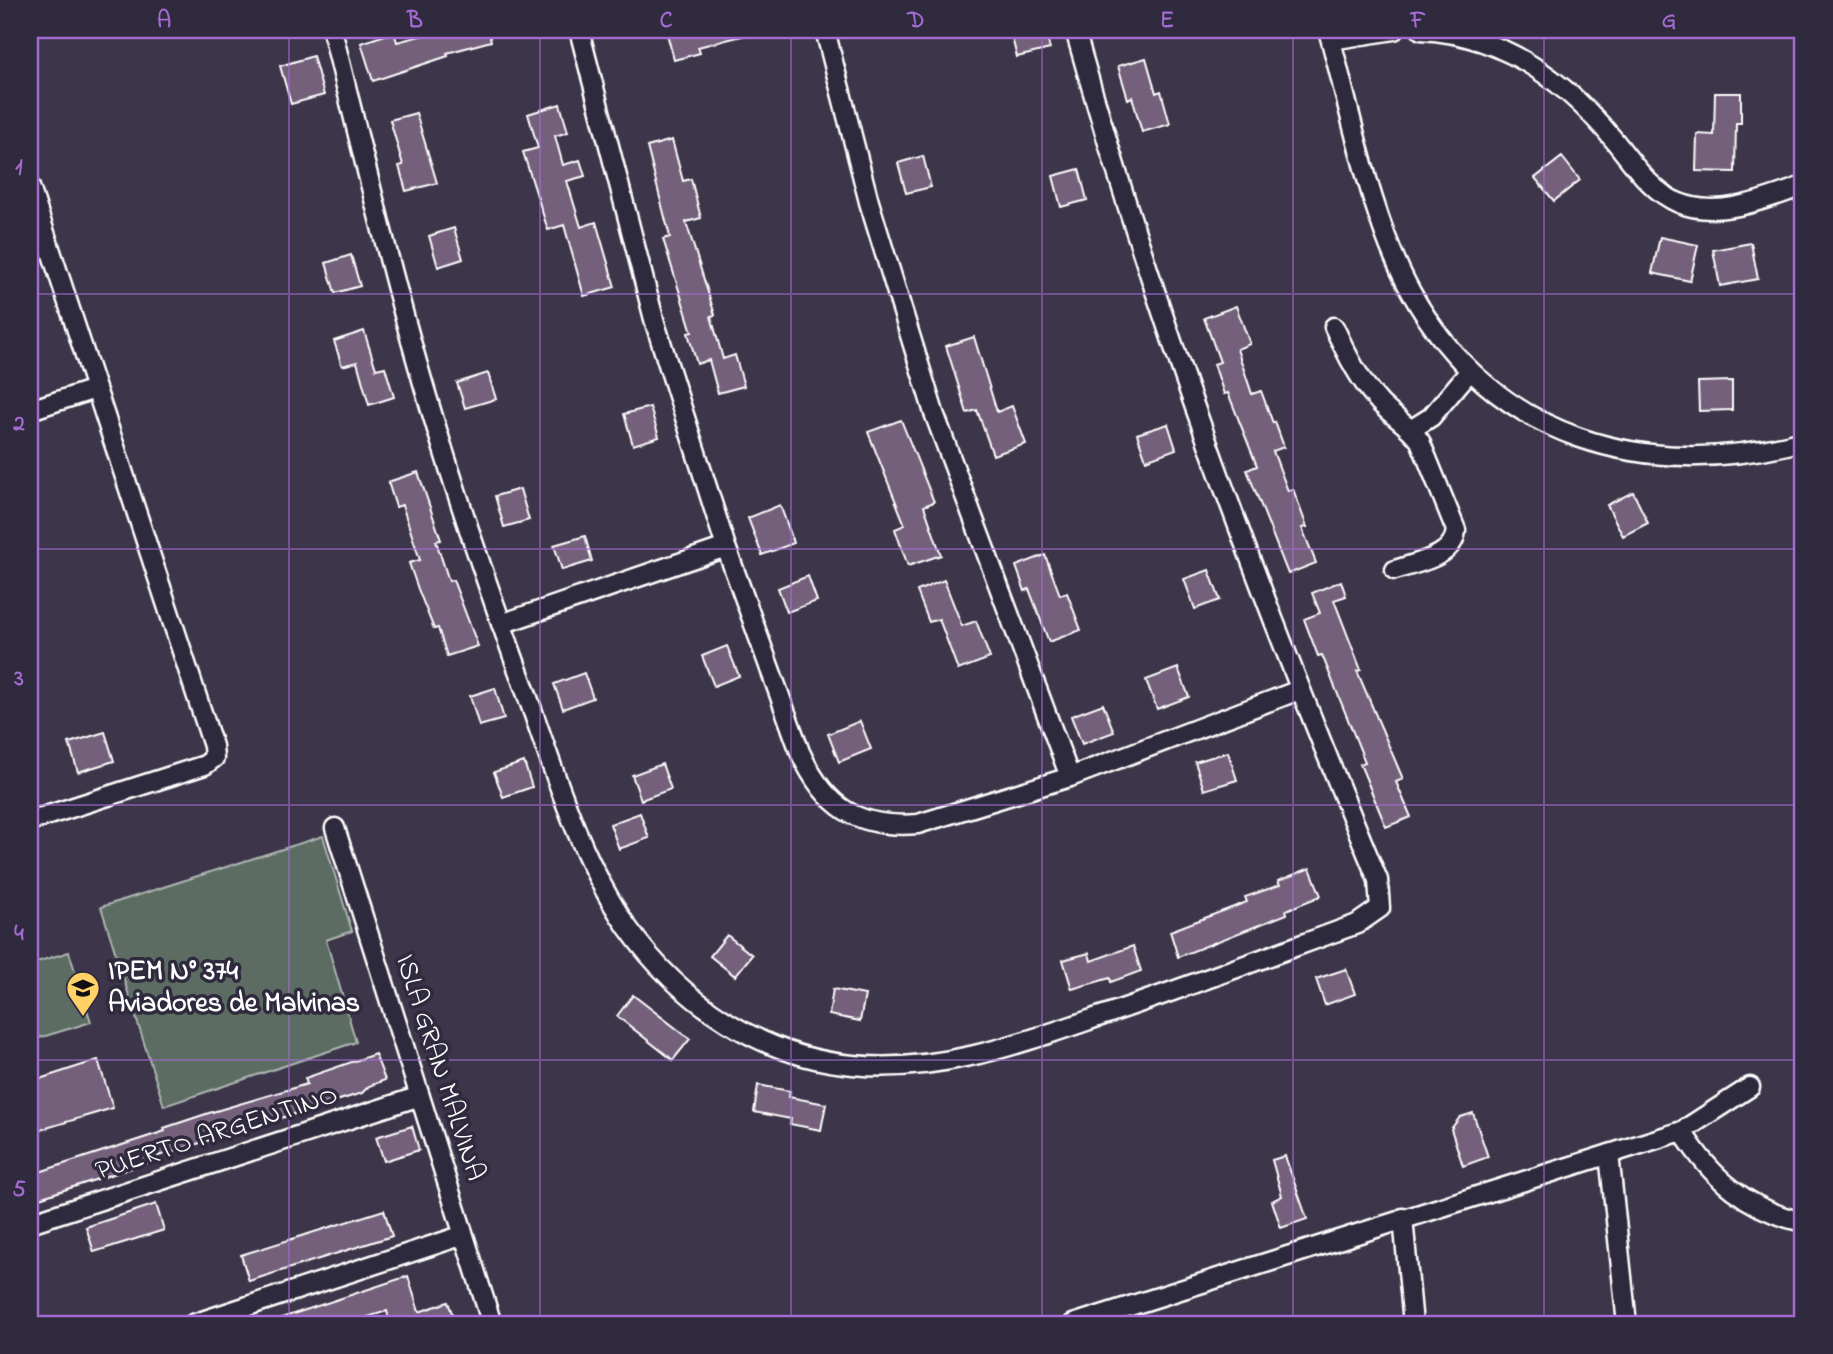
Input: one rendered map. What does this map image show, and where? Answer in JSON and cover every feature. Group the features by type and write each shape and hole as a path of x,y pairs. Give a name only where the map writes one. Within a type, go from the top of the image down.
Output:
{"street":[{"path":"332,30 405,320 501,624 570,810 601,881 627,926 679,987 748,1034 811,1057 851,1065 895,1067 986,1052 1151,999 1370,917 1380,908 1378,880 1299,690 1161,316 1111,159 1075,30"},
{"path":"579,30 651,310 726,547 800,752 810,773 836,805 855,818 873,823 918,824 1070,777 1299,690"},
{"path":"825,30 870,202 934,413 1070,777"},
{"path":"1394,30 1330,35 1372,190 1405,280 1436,333 1469,372 1509,403 1547,426 1619,449 1686,457 1736,453 1803,441"},
{"path":"1421,30 1464,35 1495,46 1529,62 1560,82 1590,110 1658,190 1679,203 1700,208 1733,208 1803,186"},
{"path":"30,187 214,758 205,765 30,821"},
{"path":"1334,327 1367,388 1383,406 1412,429 1420,441 1456,530 1455,541 1442,553 1395,570"},
{"path":"1412,429 1430,417 1469,372"},
{"path":"30,410 96,389"},
{"path":"501,624 726,547"},
{"name":"ISLA GRAN MALVINA","path":"335,828 492,1324"},
{"path":"1073,1324 1129,1316 1402,1218 1682,1131 1750,1087"},
{"name":"PUERTO ARGENTINO","path":"30,1223 420,1096"},
{"path":"1682,1131 1701,1162 1726,1187 1759,1208 1803,1222"},
{"path":"1609,1154 1627,1324"},
{"path":"1402,1218 1413,1324"},
{"path":"193,1324 464,1235"}],"green space":[{"path":"323,836 352,931 326,940 356,1042 164,1106 101,907"},
{"path":"69,952 91,1022 39,1038 30,1007 30,964"}],"building":[{"path":"443,30 488,30 491,41 447,53 448,56 373,81 361,43 394,32 397,42"},
{"path":"666,30 745,30 746,35 698,47 700,53 674,60"},
{"path":"1010,30 1045,30 1050,49 1017,57"},
{"path":"313,56 324,95 291,104 280,66"},
{"path":"1146,58 1156,93 1161,91 1170,124 1142,132 1132,97 1128,99 1118,66"},
{"path":"1715,93 1741,93 1741,123 1736,123 1735,172 1696,171 1697,134 1714,135"},
{"path":"560,104 568,132 555,136 563,165 580,160 585,176 567,181 581,227 596,222 615,287 584,296 564,225 548,230 523,152 538,148 528,114"},
{"path":"416,113 437,183 406,191 399,166 403,165 390,120"},
{"path":"672,140 683,181 691,179 701,218 686,222 715,315 711,316 723,359 735,355 744,386 718,393 709,360 697,364 688,333 692,332 663,239 670,237 647,147"},
{"path":"923,156 931,187 906,193 898,163"},
{"path":"1562,157 1580,180 1554,201 1535,178"},
{"path":"1079,169 1087,200 1061,207 1053,176"},
{"path":"454,228 463,259 438,267 429,236"},
{"path":"1660,237 1698,245 1690,281 1652,273"},
{"path":"1751,243 1758,279 1720,286 1713,250"},
{"path":"351,255 360,286 335,293 326,263"},
{"path":"1236,306 1250,344 1237,349 1252,394 1261,391 1273,423 1275,422 1284,447 1273,451 1288,491 1293,489 1307,527 1302,528 1316,563 1288,574 1247,470 1257,466 1228,393 1224,394 1214,364 1220,362 1204,318"},
{"path":"364,331 376,369 385,367 394,397 369,405 357,362 342,366 334,341"},
{"path":"974,337 997,412 1012,406 1026,444 993,455 977,410 967,413 946,346"},
{"path":"488,373 496,399 465,408 457,383"},
{"path":"1732,381 1732,410 1699,411 1698,382"},
{"path":"650,407 659,437 633,445 624,414"},
{"path":"901,420 934,502 924,506 941,555 908,566 895,529 905,525 868,432"},
{"path":"1168,424 1176,449 1146,460 1137,434"},
{"path":"418,472 441,540 436,541 449,581 453,580 478,646 447,656 438,628 434,629 409,563 420,560 402,505 396,507 388,482"},
{"path":"520,489 529,520 504,527 495,496"},
{"path":"1633,492 1648,523 1623,536 1607,505"},
{"path":"780,505 794,543 762,555 748,518"},
{"path":"585,536 592,561 562,570 554,545"},
{"path":"1045,555 1060,595 1067,593 1081,630 1049,642 1029,589 1025,591 1016,566"},
{"path":"1209,570 1220,600 1195,609 1184,579"},
{"path":"808,576 817,601 787,612 778,588"},
{"path":"944,580 962,626 976,621 990,658 958,670 939,619 929,622 917,591"},
{"path":"1341,581 1346,596 1334,600 1361,670 1357,671 1403,779 1396,782 1411,817 1386,827 1360,764 1365,762 1322,655 1318,656 1304,619 1320,613 1312,593"},
{"path":"727,646 739,676 714,686 702,656"},
{"path":"1178,668 1189,697 1157,709 1146,680"},
{"path":"584,673 593,698 563,709 554,684"},
{"path":"495,688 504,719 479,726 470,696"},
{"path":"1103,704 1114,732 1082,744 1071,716"},
{"path":"860,721 871,749 839,762 828,734"},
{"path":"105,732 114,761 78,772 69,743"},
{"path":"1228,752 1237,780 1204,790 1195,762"},
{"path":"524,762 532,787 503,797 494,772"},
{"path":"662,764 671,789 641,800 632,775"},
{"path":"640,813 649,838 619,849 610,824"},
{"path":"1310,868 1321,896 1286,910 1287,914 1178,957 1170,931 1247,902 1245,897 1280,885 1278,881"},
{"path":"727,935 752,955 735,976 710,956"},
{"path":"1133,946 1141,971 1111,982 1110,978 1072,989 1063,960 1089,953 1091,961"},
{"path":"1346,969 1355,994 1325,1005 1316,979"},
{"path":"833,989 865,995 860,1021 829,1015"},
{"path":"633,995 690,1039 673,1060 617,1016"},
{"path":"375,1054 385,1080 369,1086 362,1093 155,1157 156,1160 30,1201 30,1175 165,1131 164,1128 209,1113 307,1084 305,1078"},
{"path":"98,1060 113,1108 30,1133 30,1082"},
{"path":"758,1085 790,1091 789,1097 826,1104 821,1130 790,1124 791,1119 754,1112"},
{"path":"1473,1113 1488,1157 1463,1166 1451,1129 1460,1117"},
{"path":"412,1126 419,1150 384,1161 376,1137"},
{"path":"1285,1156 1307,1219 1281,1228 1272,1201 1282,1196 1272,1160"},
{"path":"156,1204 164,1230 94,1252 86,1227"},
{"path":"384,1210 392,1236 249,1281 241,1255"},
{"path":"408,1276 419,1312 448,1302 456,1324 390,1324 387,1311 345,1324 269,1322"}],"place":[{"name":"IPEM N° 374 Aviadores de Malvinas","path":"83,1018"}]}
